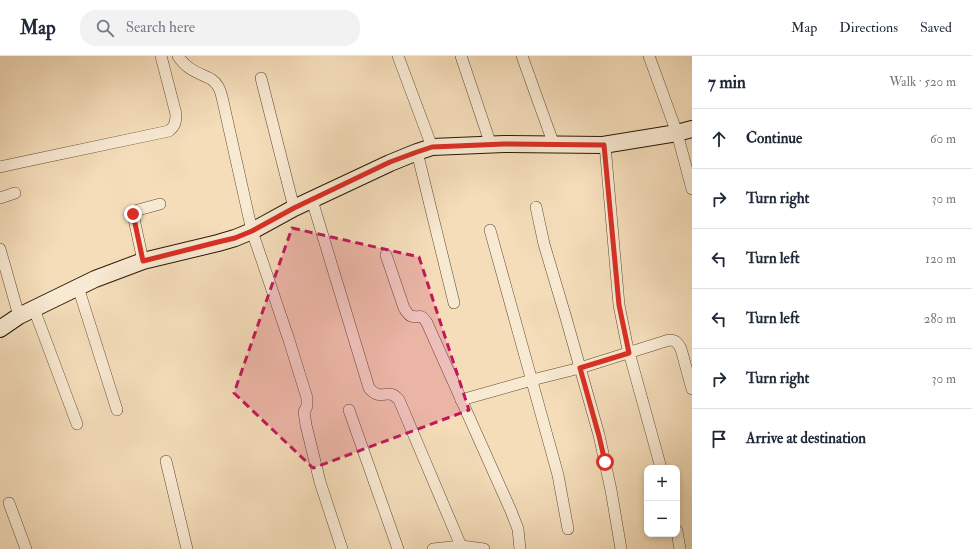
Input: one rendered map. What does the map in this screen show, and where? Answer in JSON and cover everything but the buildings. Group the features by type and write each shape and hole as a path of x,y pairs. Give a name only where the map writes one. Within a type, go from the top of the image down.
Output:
{"street":[{"path":"0,166 40,159 169,131 176,123 176,114 160,56"},
{"path":"178,56 187,68 211,79 219,87 252,231 307,398 307,406 304,412 306,425 320,482 342,549"},
{"path":"398,56 424,150 454,304"},
{"path":"461,56 491,145"},
{"path":"522,56 554,145"},
{"path":"649,56 685,131 692,189"},
{"path":"261,78 294,208"},
{"path":"0,329 19,316 95,279 143,261 224,241 252,231 294,208 390,162 424,150 491,145 604,145 685,131"},
{"path":"604,145 619,305 629,353 660,465"},
{"path":"0,198 15,193"},
{"path":"312,200 370,388 374,393 379,395 395,395 399,400 461,546"},
{"path":"143,261 133,214 138,210 160,204"},
{"path":"536,207 544,244 599,436 621,549"},
{"path":"490,230 558,475 568,529"},
{"path":"0,249 19,316"},
{"path":"386,255 404,308 409,315 421,316 427,323 511,511 518,529 520,549"},
{"path":"78,287 118,410"},
{"path":"34,309 77,424"},
{"path":"461,400 580,368 669,340 674,340 678,343 681,349 692,390"},
{"path":"349,410 398,549"},
{"path":"166,461 187,549"},
{"path":"9,503 26,549"},
{"path":"678,537 680,549"},
{"path":"433,549 461,546 484,549"}],"highlighted area":[{"path":"292,228 419,257 469,410 313,468 234,393"}],"route":[{"path":"133,214 143,261 235,238 390,162 432,147 504,144 604,145 619,305 629,353 580,368 605,462"}]}
